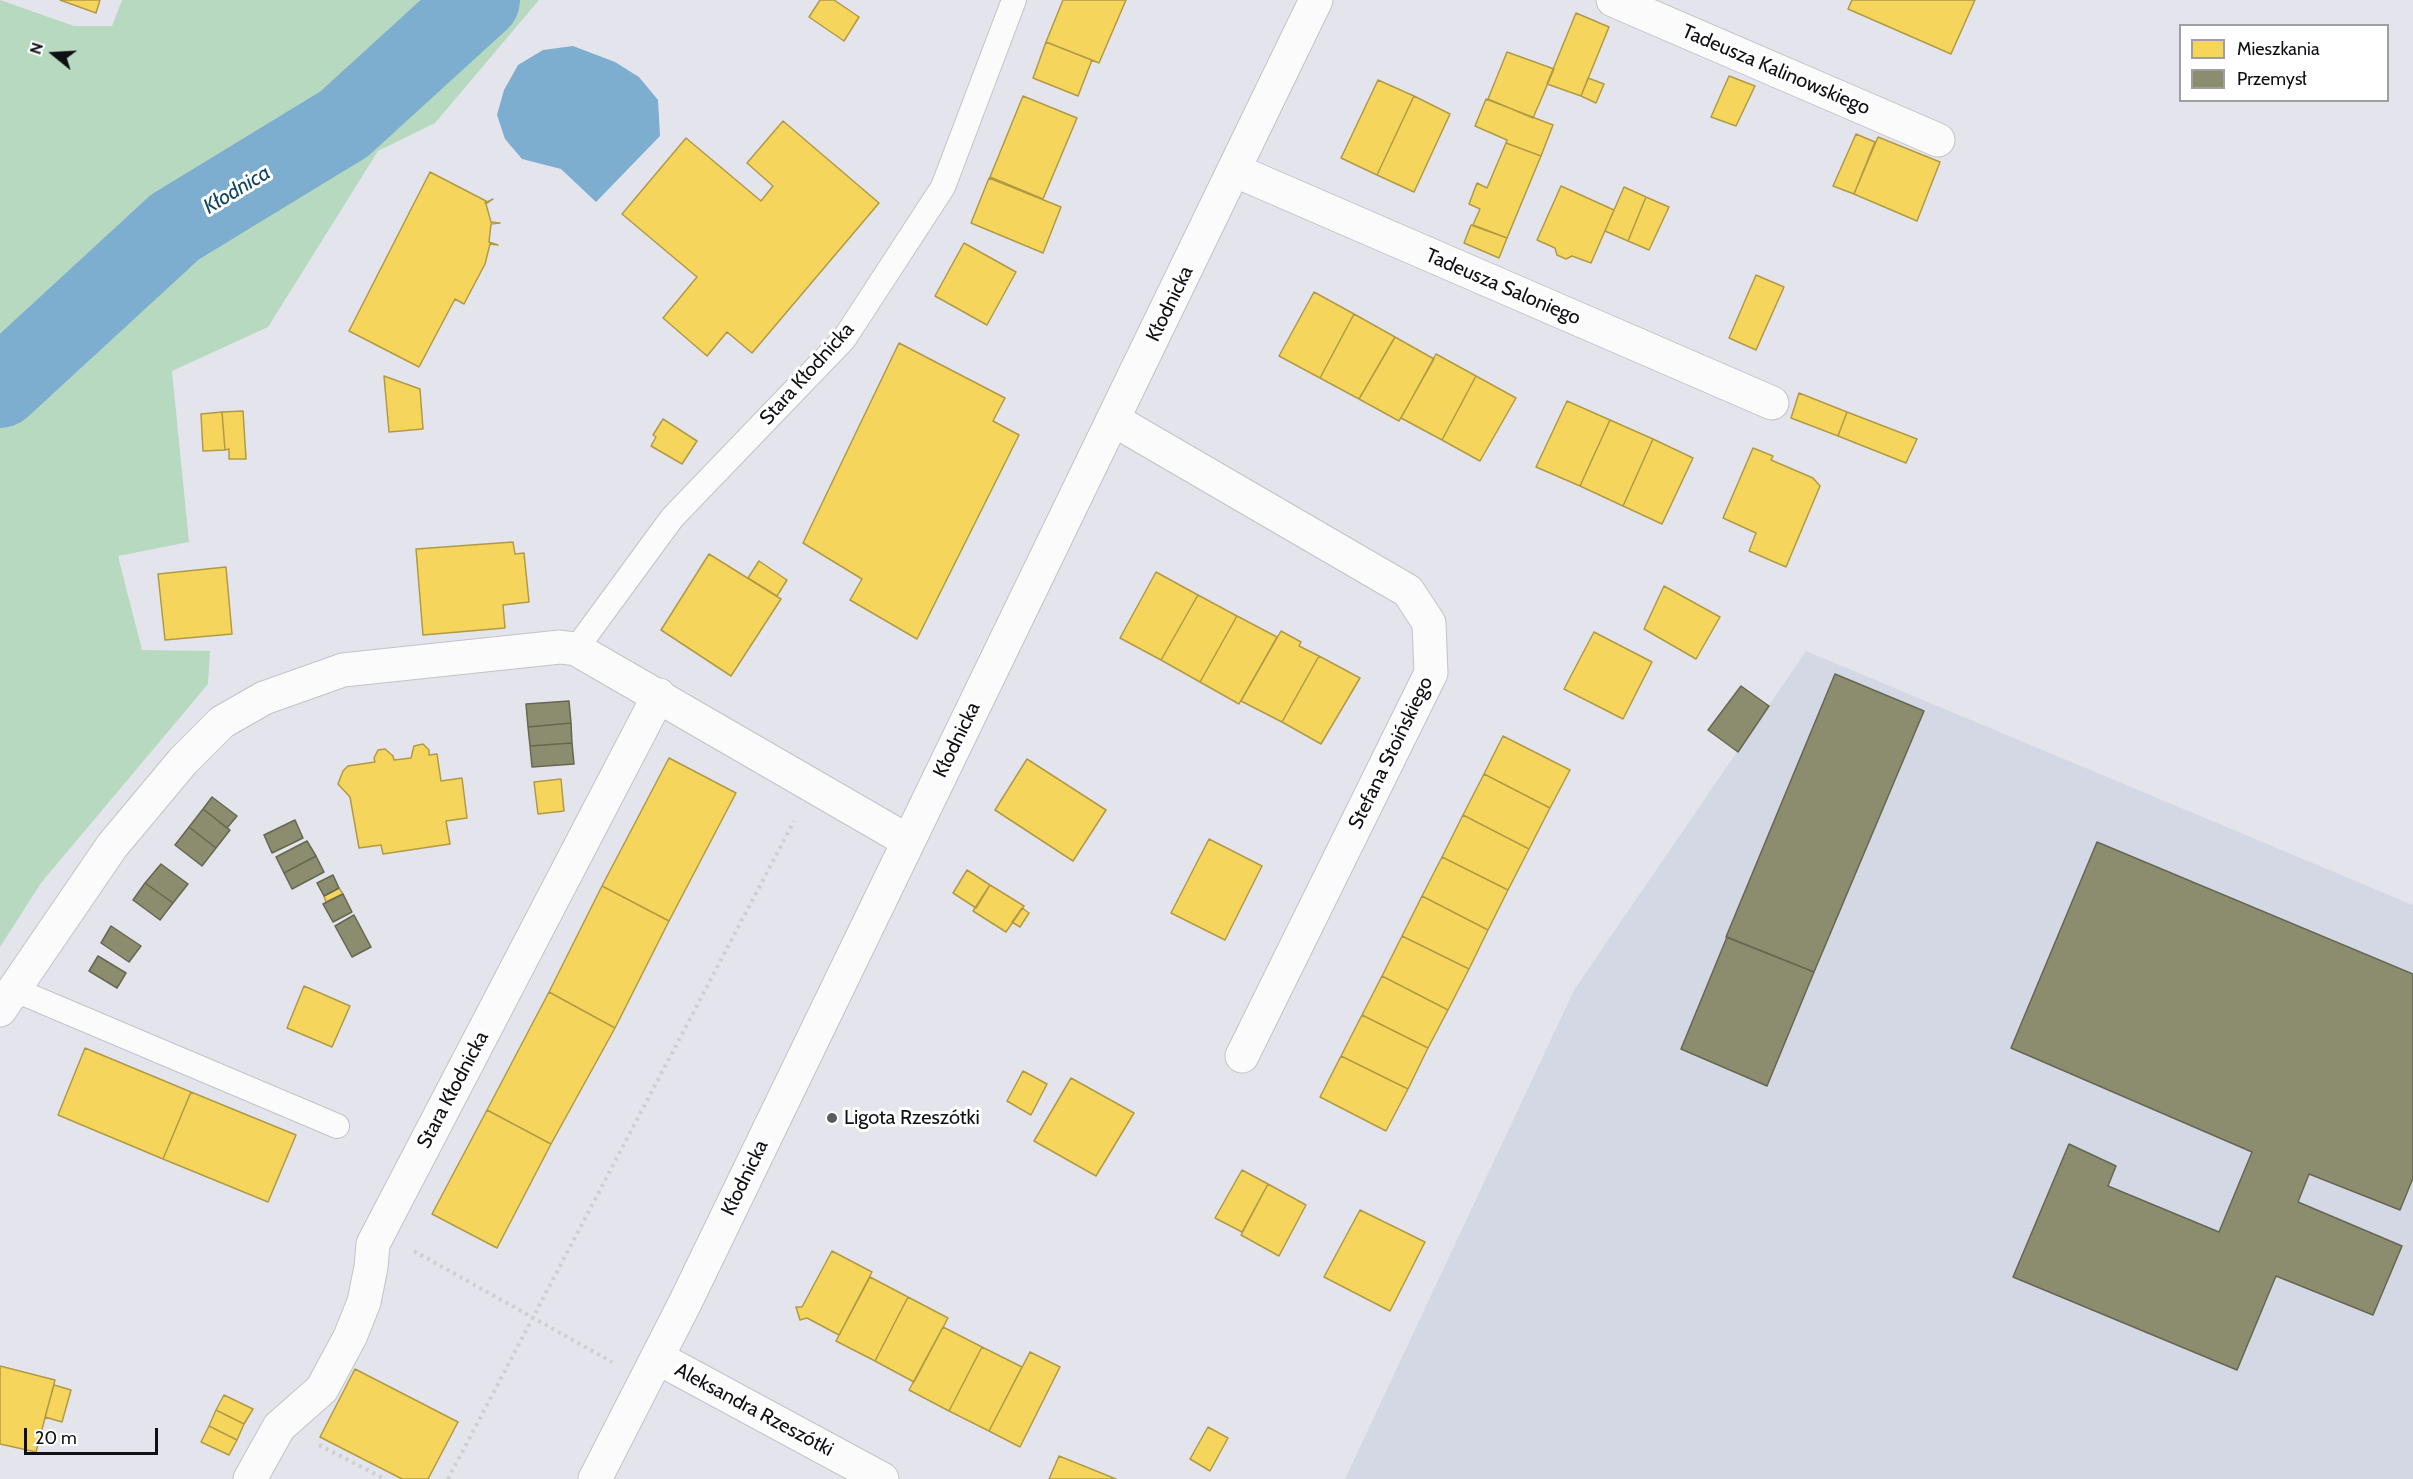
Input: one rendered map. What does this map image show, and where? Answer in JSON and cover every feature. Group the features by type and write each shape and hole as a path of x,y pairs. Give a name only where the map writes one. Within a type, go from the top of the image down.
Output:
{"street":[{"name":"Kłodnicka","path":"595,1479 658,1358 1316,0"},
{"name":"Tadeusza Kalinowskiego","path":"1613,0 1938,140"},
{"name":"Tadeusza Saloniego","path":"1234,170 1772,403"},
{"name":"Stefana Stoińskiego","path":"1114,420 1408,591 1429,623 1431,673 1242,1056"},
{"path":"7,999 111,846 183,761 222,722 264,698 343,670 560,647 576,649 908,841"},
{"name":"Stara Kłodnicka","path":"250,1479 280,1426 322,1389 350,1337 364,1302 373,1244 379,1231 659,695"},
{"name":"Aleksandra Rzeszótki","path":"658,1358 879,1478"}],"lane":[{"name":"Stara Kłodnicka","path":"576,649 672,518 844,339 943,187 1014,0"},
{"path":"7,999 337,1126"}],"path":[{"path":"448,1479 813,786"},
{"path":"379,1231 620,1367"},
{"path":"280,1426 385,1479"},
{"path":"368,1471 372,1463"}],"shaded area":[{"path":"1806,651 2413,905 2413,1479 1345,1479 1574,990"}],"green space":[{"path":"0,0 74,26 112,26 122,0 539,0 435,123 378,151 268,327 172,371 189,542 118,556 142,650 210,651 208,684 41,883 0,947"}],"water":[{"path":"573,46 615,62 639,77 658,100 660,136 596,202 561,169 522,159 505,139 497,115 504,90 518,65 543,50"}],"building: Mieszkania":[{"path":"60,0 100,0 96,13"},
{"path":"820,0 834,0 859,17 844,41 809,17"},
{"path":"1063,0 1126,0 1099,63 1046,42"},
{"path":"1852,0 1975,0 1951,54 1848,9"},
{"path":"1576,13 1609,27 1581,96 1547,84"},
{"path":"1046,42 1092,60 1078,96 1033,78"},
{"path":"1507,52 1554,69 1533,118 1488,99"},
{"path":"1729,76 1755,86 1736,126 1711,117"},
{"path":"1588,78 1604,84 1596,103 1581,96"},
{"path":"1378,80 1414,96 1377,175 1341,158"},
{"path":"1023,96 1077,118 1043,199 990,177"},
{"path":"1414,96 1450,114 1414,192 1377,175"},
{"path":"1486,99 1553,125 1541,156 1506,143 1507,140 1475,126"},
{"path":"783,121 879,203 752,353 727,332 707,356 663,318 697,277 622,214 686,138 761,201 773,186 747,163"},
{"path":"1856,134 1875,142 1854,194 1833,186"},
{"path":"1878,137 1940,162 1917,221 1854,194"},
{"path":"1506,143 1541,156 1507,238 1473,225 1480,209 1469,204 1477,183 1487,188"},
{"path":"430,172 486,201 485,203 493,199 486,204 491,222 500,223 491,224 489,242 498,245 490,244 485,264 464,304 455,299 419,367 349,331"},
{"path":"989,178 1061,207 1043,253 971,223"},
{"path":"1561,186 1614,210 1591,263 1572,256 1566,259 1557,255 1555,248 1537,240"},
{"path":"1624,187 1646,197 1628,241 1605,231"},
{"path":"1646,197 1669,207 1649,250 1628,241"},
{"path":"1471,225 1507,238 1499,258 1464,243"},
{"path":"964,243 1016,272 987,325 935,296"},
{"path":"1756,275 1784,287 1756,350 1729,338"},
{"path":"1314,292 1354,314 1320,378 1279,356"},
{"path":"1354,314 1395,337 1359,399 1320,378"},
{"path":"1395,337 1434,359 1399,421 1359,399"},
{"path":"899,343 1005,398 993,421 1019,435 917,639 850,600 862,579 803,543"},
{"path":"1436,354 1476,376 1442,440 1401,418"},
{"path":"384,376 420,389 423,429 389,432"},
{"path":"1476,376 1516,398 1480,461 1442,440"},
{"path":"1799,393 1847,412 1838,436 1791,418"},
{"path":"1567,401 1610,420 1580,486 1536,467"},
{"path":"243,411 246,459 229,459 229,449 225,450 222,412"},
{"path":"222,412 225,450 203,451 201,414"},
{"path":"1847,412 1917,439 1906,463 1838,436"},
{"path":"663,419 697,441 682,464 651,446 656,437 653,435"},
{"path":"1610,420 1653,439 1623,506 1580,486"},
{"path":"1653,439 1693,458 1662,524 1623,506"},
{"path":"1753,448 1773,456 1771,460 1813,478 1820,486 1786,567 1749,551 1756,533 1723,518"},
{"path":"513,542 515,554 524,553 529,602 503,605 505,628 423,635 416,549"},
{"path":"709,554 781,599 731,676 661,630"},
{"path":"759,561 787,580 777,596 748,578"},
{"path":"226,567 232,634 165,640 158,574"},
{"path":"1156,572 1198,595 1161,660 1120,638"},
{"path":"1664,586 1720,617 1696,659 1644,629"},
{"path":"1198,595 1237,616 1200,682 1161,660"},
{"path":"1237,616 1277,637 1239,704 1200,682"},
{"path":"1281,631 1301,642 1299,646 1319,656 1282,722 1241,701"},
{"path":"1594,632 1652,662 1623,719 1564,689"},
{"path":"1319,656 1360,678 1321,744 1282,722"},
{"path":"1503,736 1570,770 1550,808 1484,774"},
{"path":"423,744 429,750 429,755 437,754 441,781 462,778 467,818 446,821 450,844 383,854 381,845 359,848 350,797 338,784 343,771 348,766 375,762 374,758 378,750 385,749 394,760 411,758 414,746"},
{"path":"669,758 736,793 669,921 602,886"},
{"path":"1027,759 1106,810 1073,861 995,810"},
{"path":"1484,774 1550,808 1529,849 1463,815"},
{"path":"561,779 564,811 538,814 534,782"},
{"path":"1463,815 1529,849 1508,890 1442,857"},
{"path":"1209,839 1262,866 1225,940 1171,913"},
{"path":"1442,857 1508,890 1488,930 1422,896"},
{"path":"967,870 990,885 976,908 953,893"},
{"path":"990,885 1024,906 1006,932 973,911"},
{"path":"602,886 669,921 615,1028 549,992"},
{"path":"339,888 343,894 326,902 324,896"},
{"path":"1422,896 1488,930 1469,969 1402,936"},
{"path":"1022,908 1029,913 1020,927 1012,922"},
{"path":"1402,936 1469,969 1448,1010 1382,976"},
{"path":"1382,976 1448,1010 1428,1048 1362,1015"},
{"path":"304,986 350,1006 332,1047 287,1028"},
{"path":"549,992 615,1028 551,1144 487,1110"},
{"path":"1362,1015 1428,1048 1408,1089 1341,1056"},
{"path":"85,1048 191,1092 163,1159 58,1115"},
{"path":"1341,1056 1408,1089 1386,1131 1320,1097"},
{"path":"1023,1071 1047,1084 1031,1115 1007,1101"},
{"path":"1071,1078 1134,1113 1096,1176 1034,1141"},
{"path":"191,1092 296,1135 268,1202 163,1159"},
{"path":"487,1110 551,1144 497,1248 432,1214"},
{"path":"1242,1170 1268,1184 1242,1232 1215,1218"},
{"path":"1268,1184 1306,1205 1279,1256 1241,1235"},
{"path":"1360,1210 1425,1242 1390,1311 1324,1277"},
{"path":"832,1251 872,1272 839,1335 807,1318 800,1320 796,1307 802,1307"},
{"path":"870,1277 908,1297 875,1361 836,1341"},
{"path":"908,1297 948,1318 914,1382 875,1361"},
{"path":"943,1327 982,1347 949,1411 909,1390"},
{"path":"982,1347 1022,1367 989,1431 949,1411"},
{"path":"1030,1352 1060,1367 1020,1447 989,1431"},
{"path":"0,1366 55,1380 36,1452 0,1444"},
{"path":"355,1369 458,1422 428,1479 402,1479 320,1437"},
{"path":"54,1385 71,1390 62,1422 45,1417"},
{"path":"224,1395 253,1409 244,1424 216,1410"},
{"path":"216,1410 244,1424 237,1440 209,1426"},
{"path":"209,1426 237,1440 229,1455 201,1442"},
{"path":"1208,1427 1228,1438 1210,1471 1190,1459"},
{"path":"1059,1456 1116,1479 1049,1479"}],"building: Przemysł":[{"path":"1835,674 1924,711 1814,972 1726,937"},
{"path":"1741,686 1769,706 1738,752 1708,730"},
{"path":"569,701 571,723 528,727 526,704"},
{"path":"571,723 572,743 530,746 528,727"},
{"path":"572,743 574,764 532,767 530,746"},
{"path":"212,797 237,816 227,828 203,809"},
{"path":"203,809 230,830 216,848 189,827"},
{"path":"295,820 303,838 272,853 264,835"},
{"path":"189,827 216,848 202,866 175,845"},
{"path":"307,841 316,856 284,873 276,857"},
{"path":"2097,842 2413,974 2413,1178 2400,1210 2309,1174 2298,1202 2402,1246 2373,1315 2276,1276 2237,1370 2013,1277 2069,1144 2116,1166 2108,1186 2219,1232 2252,1152 2011,1048"},
{"path":"316,856 324,872 292,889 284,873"},
{"path":"161,864 188,884 173,903 145,883"},
{"path":"333,875 339,888 324,896 317,883"},
{"path":"145,883 173,903 160,920 133,900"},
{"path":"343,894 352,912 333,922 323,904"},
{"path":"354,915 371,947 352,957 335,926"},
{"path":"111,926 141,946 129,962 101,943"},
{"path":"1727,937 1814,972 1767,1086 1681,1049"},
{"path":"98,956 126,973 117,988 89,971"}],"waterway":[{"name":"Kłodnica","path":"0,388 175,227 344,124 480,0"}],"place":[{"name":"Ligota Rzeszótki","path":"832,1118"}]}
